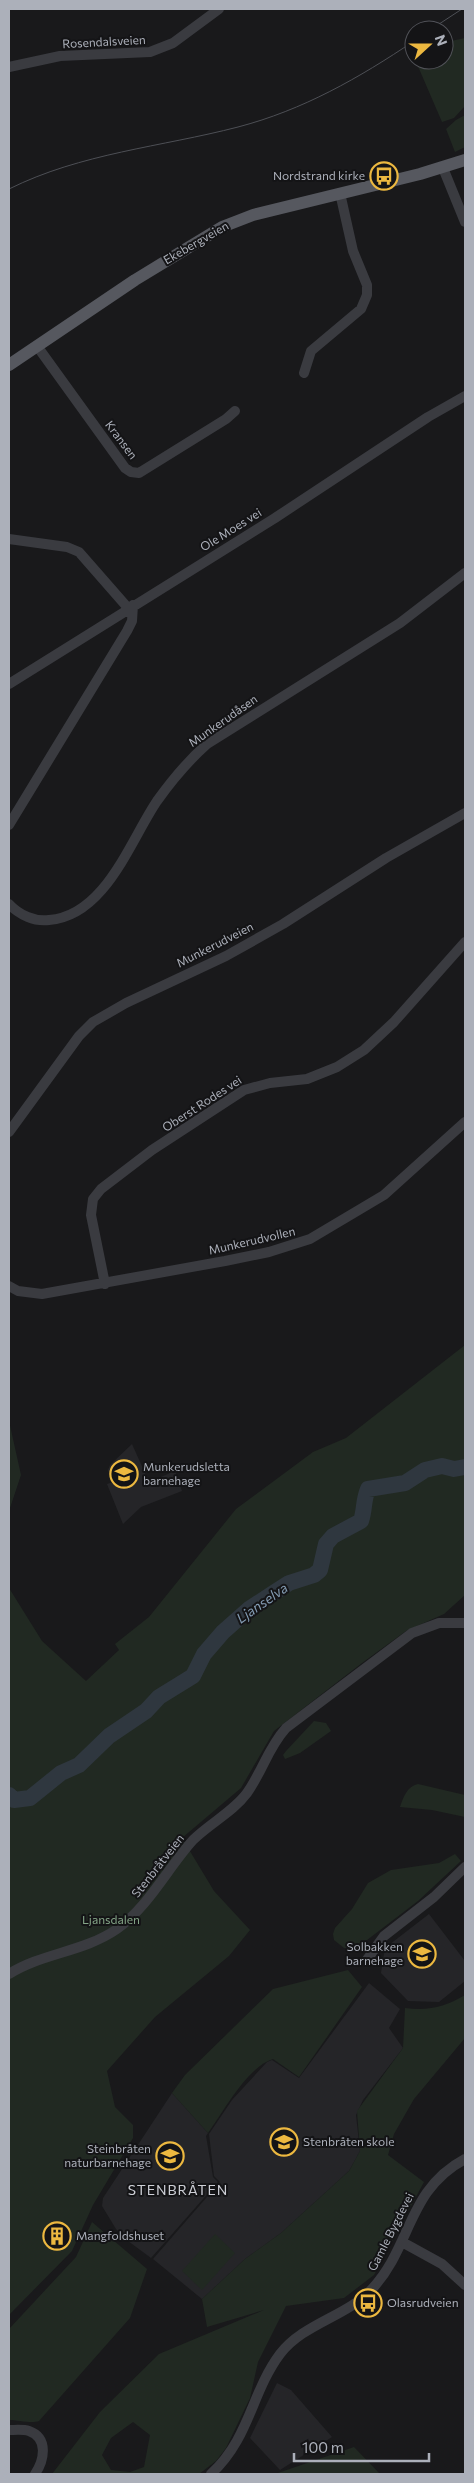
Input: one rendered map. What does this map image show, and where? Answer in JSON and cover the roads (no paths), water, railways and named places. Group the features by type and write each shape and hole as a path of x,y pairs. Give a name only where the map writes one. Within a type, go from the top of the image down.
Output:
{"main road":[{"name":"Ekebergveien","path":"9,365 118,291 215,230 254,215 443,168 465,160"}],"street":[{"name":"Rosendalsveien","path":"9,67 60,56 150,52 173,43 219,9"},
{"path":"443,168 465,222"},
{"path":"304,373 312,352 361,309 367,295 367,285 353,251 340,193"},
{"name":"Kransen","path":"37,346 125,468 131,472 139,473 158,462 226,419 235,411"},
{"name":"Ole Moes vei","path":"9,684 131,606 275,518 428,417 465,396"},
{"path":"9,539 67,547 79,552 131,606 132,621 9,825"},
{"name":"Munkerudåsen","path":"9,904 14,910 38,920 56,920 75,913 107,884 172,781 188,761 207,744 400,623 465,573"},
{"name":"Munkerudveien","path":"9,1132 79,1036 98,1018 126,1002 226,956 283,924 386,858 465,813"},
{"name":"Oberst Rodes vei","path":"105,1284 92,1215 93,1199 101,1189 152,1150 244,1090 270,1083 307,1078 337,1067 364,1050 394,1022 465,942"},
{"name":"Munkerudvollen","path":"9,1286 18,1291 42,1294 105,1284 269,1252 310,1239 384,1195 465,1122"},
{"name":"Stenbråtveien","path":"9,1974 38,1959 96,1940 125,1923 142,1907 194,1840 241,1800 255,1780 272,1745 291,1724 412,1633 439,1623 465,1624"},
{"path":"366,1961 384,1936 434,1897 465,1866"},
{"name":"Gamle Bygdevei","path":"211,2474 224,2461 240,2439 267,2375 284,2350 303,2333 350,2308 368,2294 380,2280 402,2242 424,2194 445,2172 465,2159"},
{"path":"402,2242 442,2264 465,2285"},
{"path":"9,2437 14,2430 28,2431 35,2435 42,2445 44,2454 43,2461 35,2474"}],"waterway":[{"name":"Ljanselva","path":"9,1795 14,1800 30,1798 61,1773 79,1765 109,1736 146,1711 159,1697 193,1676 204,1654 223,1632 249,1609 289,1583 314,1575 320,1570 326,1544 333,1536 361,1521 368,1489 405,1483 425,1470 442,1466 454,1469 465,1467"}],"tram line":[{"path":"445,20 462,9"},
{"path":"9,189 64,167 122,152 238,127 285,112 351,80 404,47"}],"place":[{"name":"Nordstrand kirke","path":"384,176"},
{"name":"Munkerudsletta barnehage","path":"124,1474"},
{"name":"Solbakken barnehage","path":"422,1954"},
{"name":"Stenbråten skole","path":"284,2142"},
{"name":"Steinbråten naturbarnehage","path":"170,2156"},
{"name":"Mangfoldshuset","path":"57,2236"},
{"name":"Olasrudveien","path":"368,2303"}],"district":[{"name":"STENBRÅTEN","path":"178,2190"}],"park label":[{"name":"Ljansdalen","path":"111,1920"}]}
